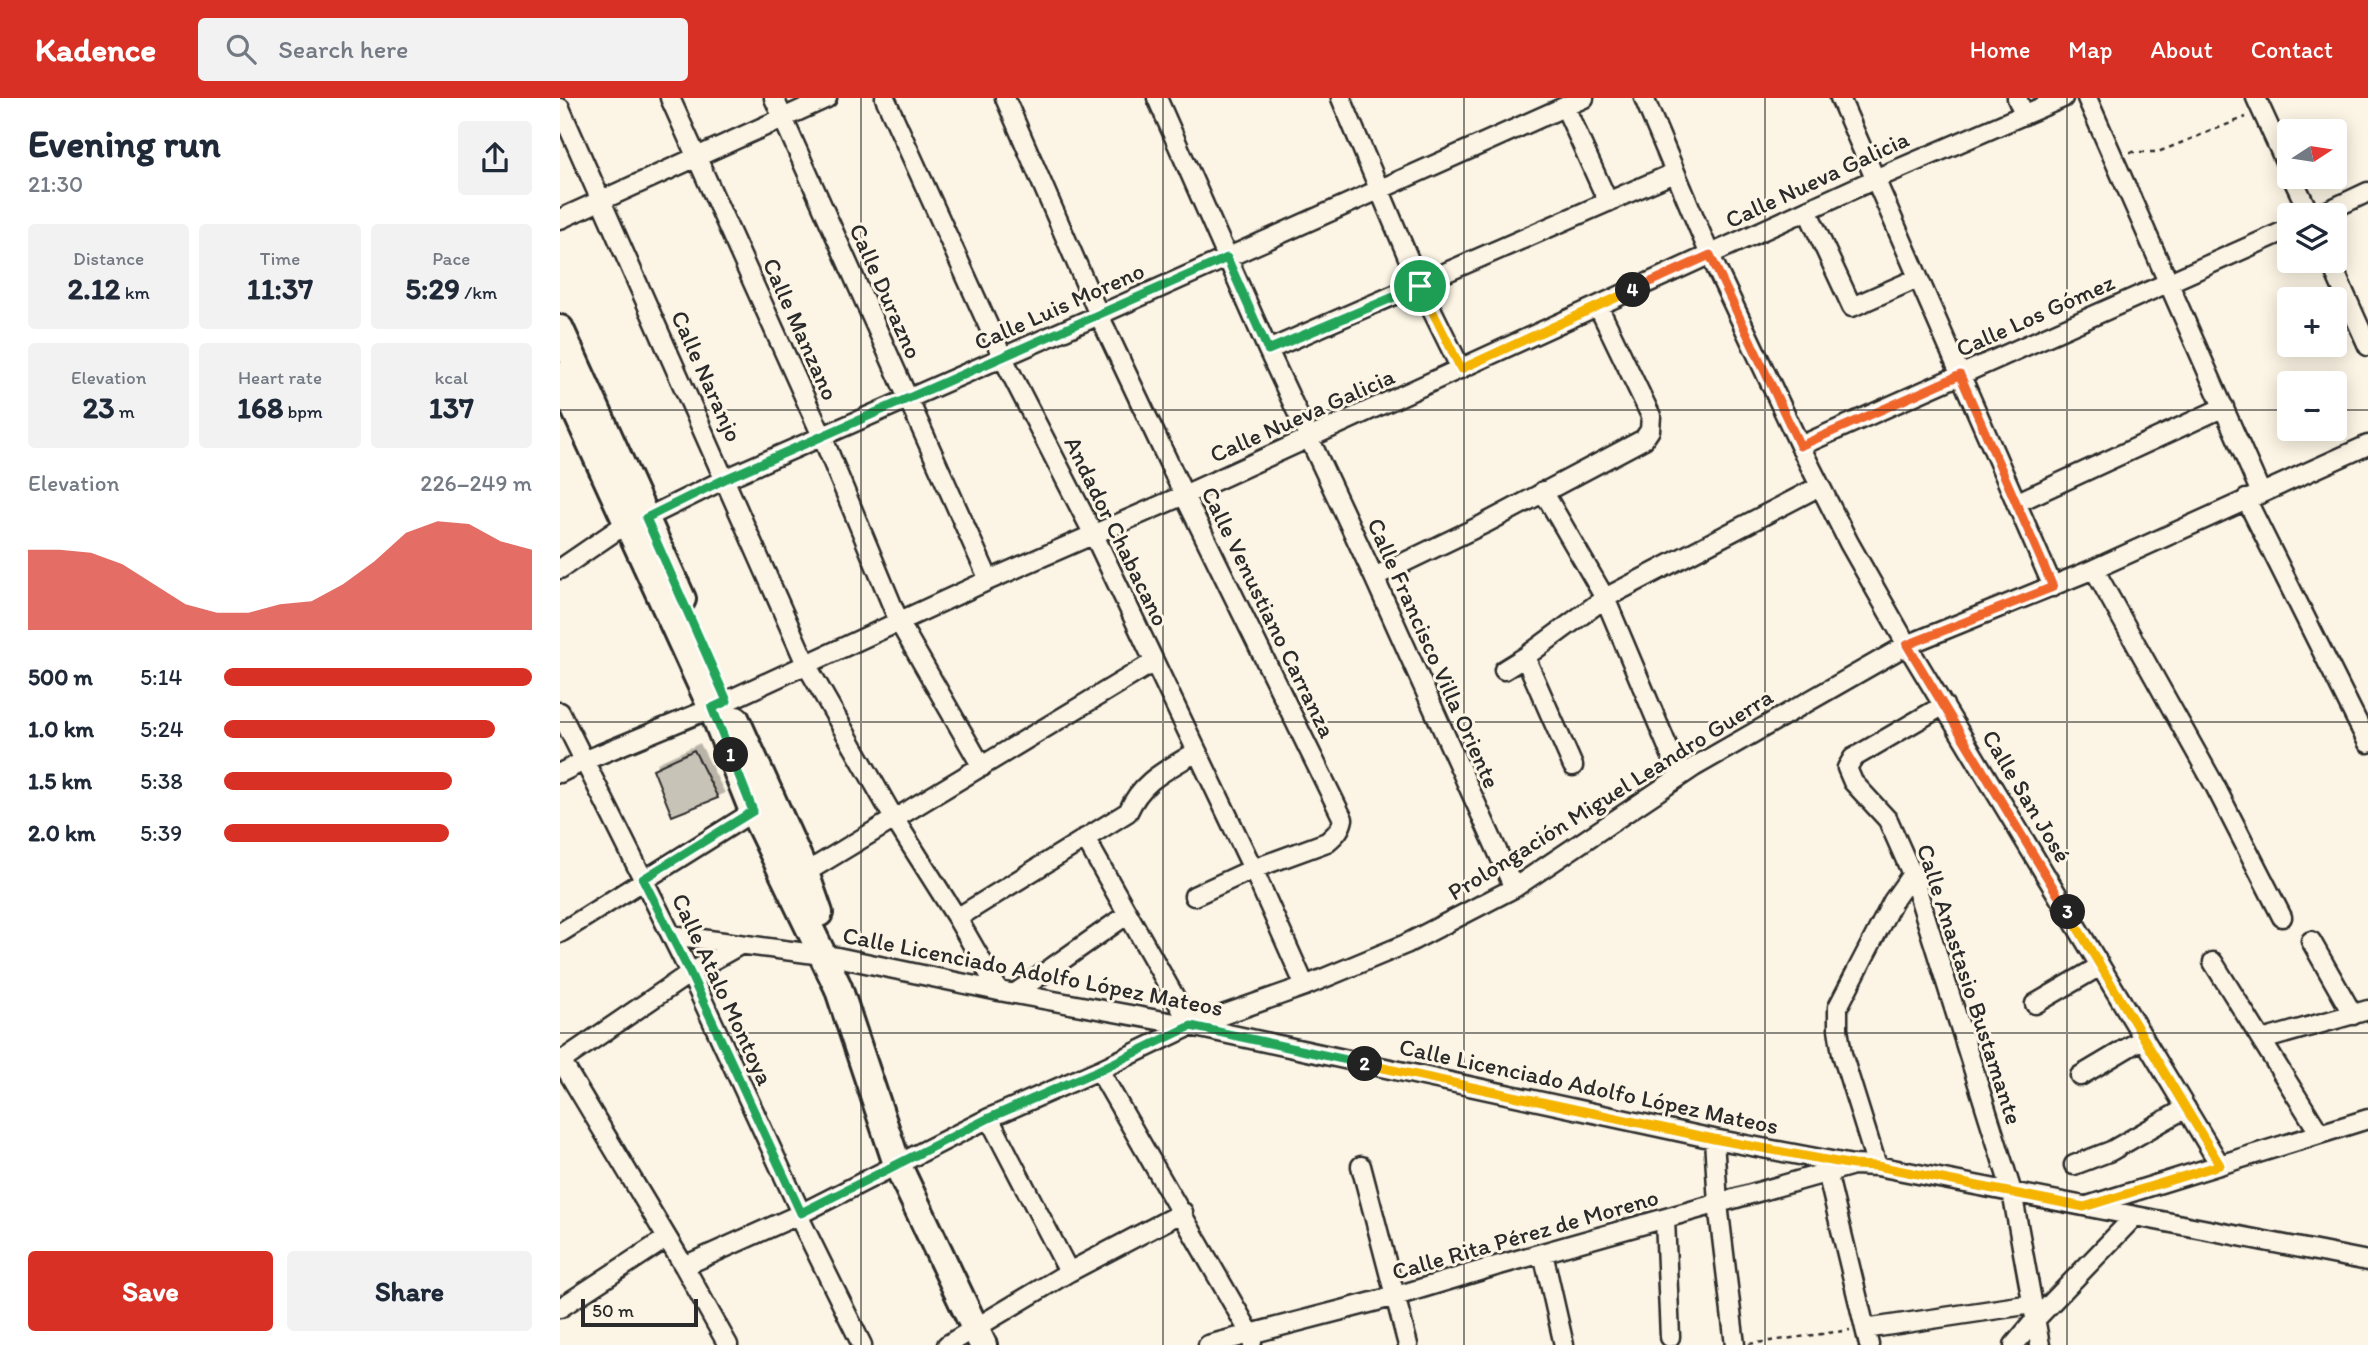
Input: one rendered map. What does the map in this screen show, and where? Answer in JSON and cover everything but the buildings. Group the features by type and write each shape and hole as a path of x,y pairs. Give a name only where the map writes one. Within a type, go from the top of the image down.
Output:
{"street":[{"name":"Calle Manzano","path":"670,98 822,436 899,622 982,767"},
{"name":"Calle Durazno","path":"774,98 989,580"},
{"path":"560,219 827,98"},
{"name":"Andador Chabacano","path":"885,98 1003,358 1094,535 1306,986"},
{"name":"Calle Venustiano Carranza","path":"1004,98 1098,315 1343,819 1342,826 1327,842 1253,869"},
{"name":"Calle Francisco Villa Oriente","path":"1157,98 1268,350 1514,888"},
{"path":"1341,98 1420,286 1461,369"},
{"name":"Calle Luis Moreno","path":"560,569 636,520 725,479 1003,358 1584,98"},
{"name":"Calle San José","path":"1644,98 1710,255 1819,486 1849,543 1907,645 2220,1165"},
{"path":"1840,98 2053,587"},
{"name":"Calle Nueva Galicia","path":"560,774 586,760 720,704 989,580 1461,369 1875,179 2020,106 2063,98"},
{"path":"2087,98 2224,408 2254,496 2368,743"},
{"path":"2259,104 2277,144"},
{"path":"1565,107 1608,202"},
{"name":"Calle Naranjo","path":"560,108 806,664 895,820 1006,993"},
{"path":"1268,350 1674,173"},
{"path":"2345,203 2368,192"},
{"path":"1807,210 1852,307 1918,278"},
{"name":"Calle Los Gómez","path":"1800,446 2277,234"},
{"path":"2335,273 2368,346"},
{"path":"1374,577 1484,524 1644,439 1650,430 1651,416 1598,306"},
{"path":"560,329 636,520 720,704 829,956"},
{"path":"560,376 636,520"},
{"path":"2016,503 2224,408"},
{"name":"Prolongación Miguel Leandro Guerra","path":"684,1266 799,1214 989,1118 1191,1026 1306,986 1406,944 1514,888 1680,776 1907,645 2053,587 2368,445"},
{"path":"1504,670 1605,597 1819,486"},
{"path":"1543,491 1605,597 1680,776"},
{"path":"2094,569 2215,786 2282,918"},
{"path":"1525,657 1573,766"},
{"path":"804,873 1154,662"},
{"name":"Calle Anastasio Bustamante","path":"1944,705 1853,758 1847,768 1853,782 1888,820 1912,874 2012,1192 2040,1345"},
{"name":"Calle Atalo Montoya","path":"560,712 690,973 799,1214 862,1345"},
{"path":"957,918 1128,812 1134,798 1148,781 1196,752"},
{"path":"762,805 804,873 838,987 897,1164 978,1336"},
{"path":"560,933 762,805"},
{"path":"1085,838 1191,1026"},
{"path":"1194,896 1253,869"},
{"path":"1877,1166 1842,1054 1838,1007 1893,901 1912,874"},
{"path":"1006,993 1128,915"},
{"name":"Calle Licenciado Adolfo López Mateos","path":"671,934 829,956 1006,993 1191,1026 1714,1139 1853,1165 1877,1166 2368,1261"},
{"path":"2262,1040 2361,1012 2311,941"},
{"path":"725,1344 684,1266 560,1061 690,973 740,945"},
{"path":"2213,962 2320,1134"},
{"path":"2035,1004 2100,965"},
{"path":"2080,1076 2144,1038"},
{"path":"1099,1070 1183,1213 1251,1339"},
{"path":"2074,1165 2112,1151 2186,1108"},
{"path":"989,1118 1069,1272"},
{"path":"2084,1207 2368,1119"},
{"path":"1714,1139 1718,1204 1737,1345"},
{"name":"Calle Rita Pérez de Moreno","path":"1208,1345 1251,1339 1853,1165"},
{"path":"1361,1166 1408,1345"},
{"path":"1827,1172 1867,1337 2033,1312"},
{"path":"947,1345 978,1336 1069,1272 1183,1213"},
{"path":"2014,1345 2033,1312 2134,1217"},
{"path":"1665,1219 1670,1337"},
{"path":"560,1308 667,1238"},
{"path":"1543,1253 1564,1345"}],"path":[{"path":"2111,151 2158,152 2259,104"},
{"path":"1737,1345 1867,1337"}],"route":[{"path":"1710,255 1800,446 1960,375 2053,587 1907,645 2220,1165 2084,1207 1877,1166 1853,1165 1714,1139 1191,1026 989,1118 801,1213 690,973 643,879 753,811 712,708 727,701 646,518 725,479 1227,258 1268,350 1420,286 1461,369 1710,255"}]}
